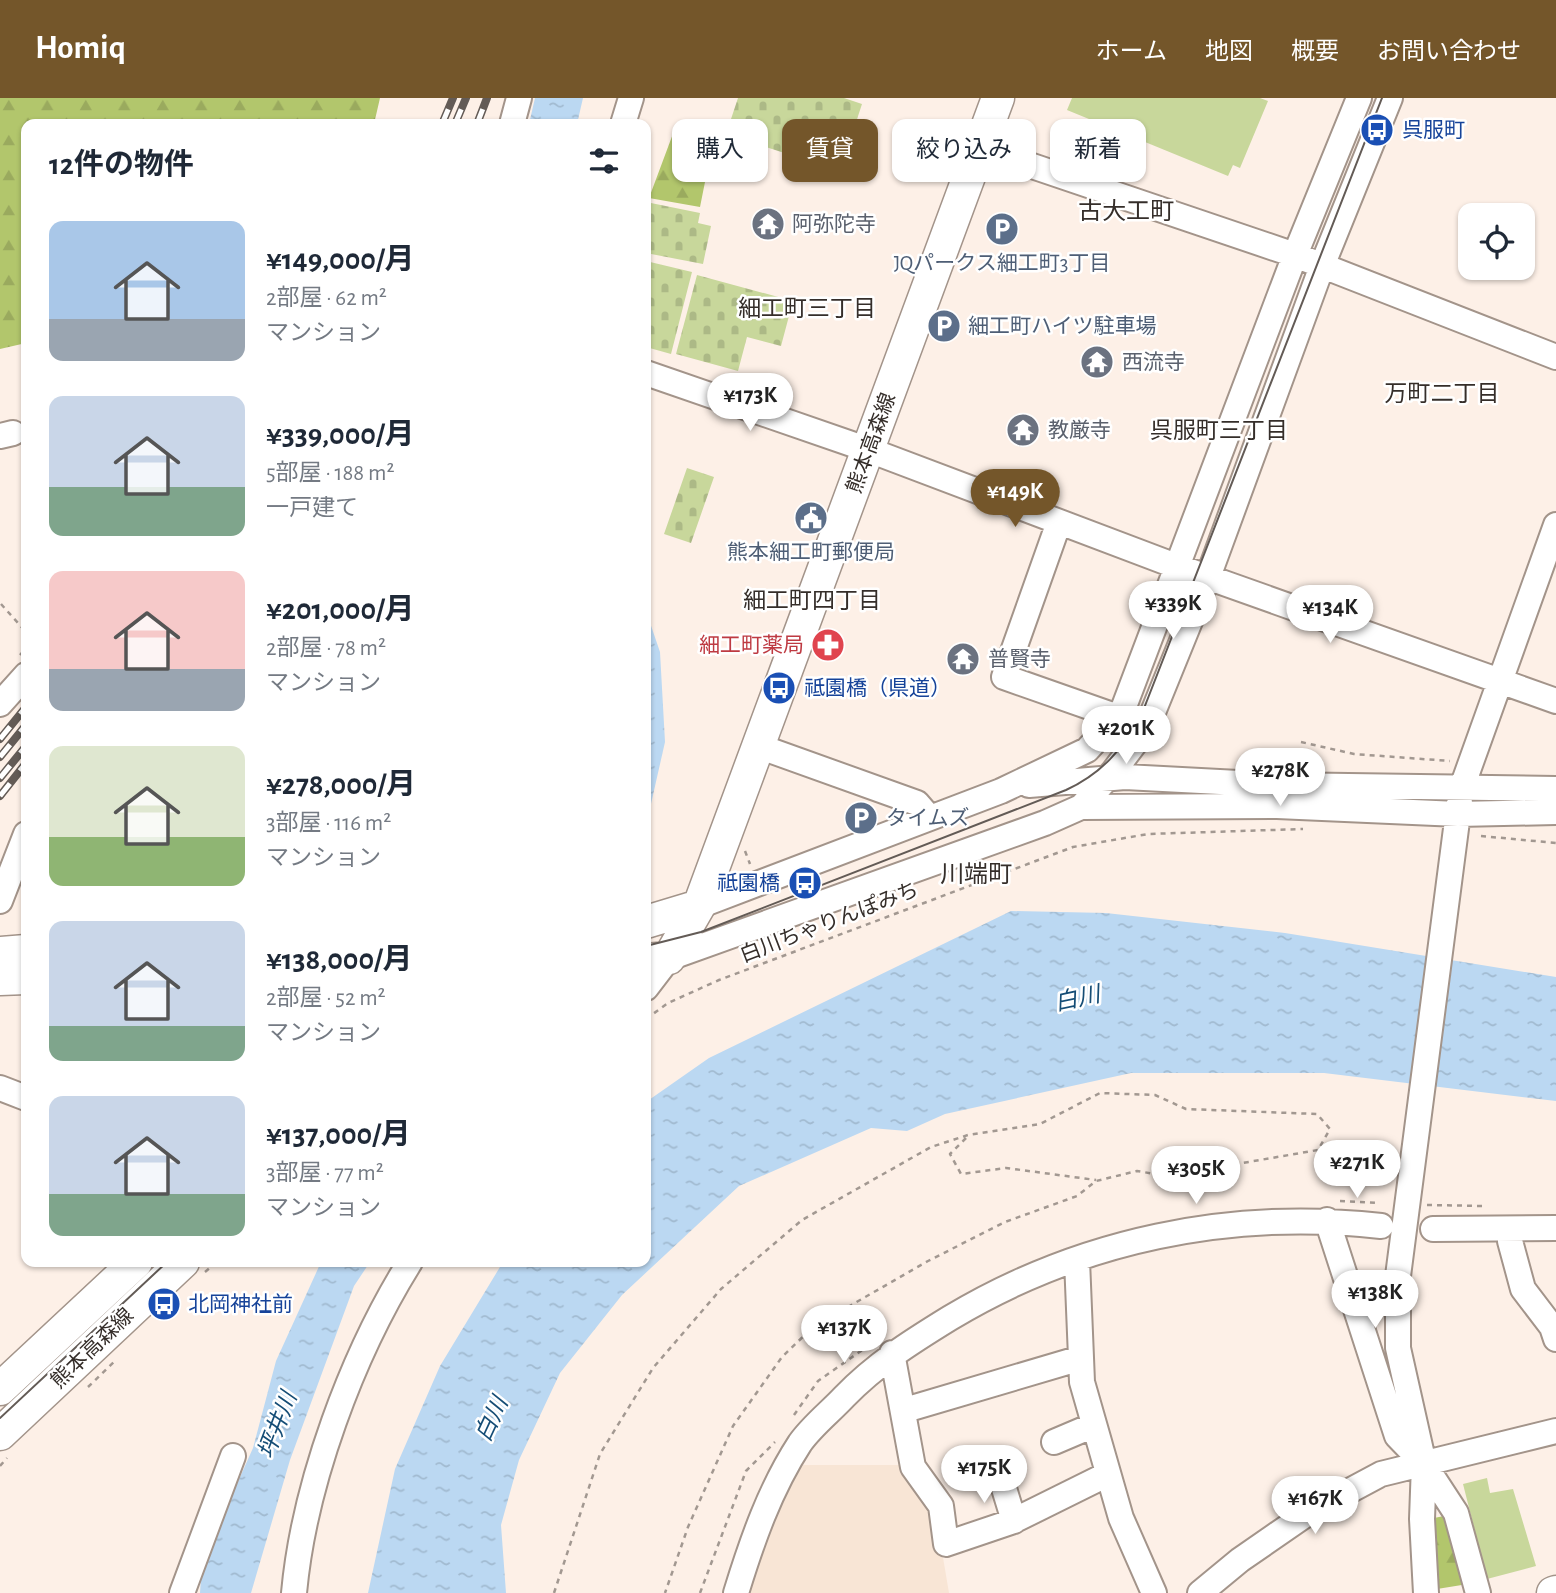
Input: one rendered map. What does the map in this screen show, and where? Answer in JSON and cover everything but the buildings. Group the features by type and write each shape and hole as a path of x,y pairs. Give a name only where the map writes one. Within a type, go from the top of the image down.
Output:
{"main road":[{"name":"熊本高森線","path":"990,119 998,98"},
{"name":"熊本高森線","path":"657,959 699,906 967,182"},
{"path":"651,920 699,906"},
{"path":"0,953 21,951"},
{"path":"0,979 21,978"},
{"name":"熊本高森線","path":"4,1381 130,1267"},
{"name":"熊本高森線","path":"0,1434 178,1267"}],"street":[{"path":"513,119 519,98"},
{"path":"625,119 631,98"},
{"path":"699,906 1001,791 1087,750 1118,717 1295,255 1359,98"},
{"path":"1081,807 1147,727 1208,577 1322,266 1390,98"},
{"path":"1036,167 1295,255 1556,357"},
{"path":"651,375 869,450 1176,566 1556,701"},
{"path":"1059,522 1004,677 1118,717"},
{"path":"1426,1593 1422,1519 1424,1464 1398,1348 1394,1208 1459,802 1556,525"},
{"path":"2,700 21,680"},
{"path":"1147,727 1148,761 1166,779"},
{"path":"758,746 917,803 930,818"},
{"path":"1001,791 1042,783 1107,778 1166,779 1556,812"},
{"path":"657,959 1045,823 1081,807 1459,802 1556,789"},
{"path":"0,901 21,847"},
{"path":"0,1088 21,1096"},
{"path":"736,1593 758,1527 778,1482 802,1441 882,1348 1011,1284 1119,1244 1209,1227 1333,1210 1394,1208"},
{"path":"1333,1210 1397,1436 1424,1464 1456,1513 1478,1593"},
{"path":"1433,1229 1556,1228"},
{"path":"1510,1241 1523,1289 1552,1327 1556,1339"},
{"path":"1077,1260 1082,1382 1121,1518 1154,1593"},
{"path":"295,1593 298,1558 308,1513 332,1429 361,1356 407,1267"},
{"path":"882,1348 905,1410 913,1467 941,1506 946,1544 1014,1521 1108,1474"},
{"path":"905,1410 1081,1358"},
{"path":"4,1381 31,1407"},
{"path":"1054,1442 1094,1425"},
{"path":"1200,1593 1240,1560 1308,1513 1381,1474 1556,1431"},
{"path":"182,1593 233,1457"},
{"path":"999,1472 1014,1521"}],"path":[{"path":"1,604 21,626"},
{"path":"1301,742 1354,754 1471,762"},
{"name":"白川ちゃりんぽみち","path":"651,1015 668,1003 719,980 1073,847 1148,834 1311,829"},
{"path":"1479,836 1556,843"},
{"path":"742,843 749,863 759,868"},
{"path":"554,1593 600,1454 653,1368 721,1289 803,1220 931,1147 968,1135 1040,1124 1100,1093 1155,1095 1186,1109 1317,1114 1330,1129 1318,1150 1167,1176 1137,1171 1097,1181 1006,1168 961,1174 950,1154 968,1135"},
{"path":"665,1593 688,1527 733,1426 782,1357 813,1327 928,1261 1005,1223 1077,1196 1097,1181"},
{"path":"1333,1210 1394,1208"},
{"path":"790,1421 818,1381 882,1348"},
{"path":"770,1454 776,1442"}],"shaded area":[{"path":"800,1465 909,1465 935,1510 949,1593 744,1593 770,1517"}],"green space":[{"path":"0,98 380,98 375,119 21,119 21,344 0,349"},
{"path":"738,98 844,98 862,104 857,119 782,119 782,152 768,148 768,119 731,119"},
{"path":"1072,98 1260,98 1268,101 1240,168 1233,165 1228,176 1146,142 1146,119 1089,119 1067,110"},
{"path":"672,136 672,182 705,182 700,207 651,198"},
{"path":"651,203 700,213 698,223 711,226 703,264 651,254"},
{"path":"651,262 692,272 671,354 651,348"},
{"path":"697,275 793,301 781,346 747,337 738,371 676,354"},
{"path":"687,468 714,477 691,543 664,534"},
{"path":"1487,1478 1490,1493 1513,1489 1536,1566 1487,1579 1463,1484"},
{"path":"1449,1515 1468,1584 1437,1589 1434,1518"}],"water":[{"path":"535,98 583,98 578,119 530,119"},
{"path":"651,626 660,652 665,742 651,804"},
{"name":"白川","path":"1011,911 1106,913 1285,933 1556,977 1556,1101 1324,1073 1131,1073 945,1114 907,1131 871,1128 739,1186 622,1295 560,1373 519,1460 501,1525 506,1593 368,1593 395,1469 440,1366 500,1267 651,1267 651,1099 709,1058"},
{"name":"坪井川","path":"319,1267 367,1267 354,1286 290,1460 251,1593 200,1593 202,1562 253,1448 276,1361"}],"tram line":[{"path":"651,945 701,932 1066,790 1090,776 1119,750 1141,716 1382,98"},
{"path":"0,1418 162,1267"}],"railway":[{"path":"444,119 453,98"},
{"path":"457,119 466,98"},
{"path":"479,119 487,98"},
{"path":"0,739 21,713"},
{"path":"0,757 21,731"},
{"path":"0,778 21,752"},
{"path":"0,796 21,769"}],"place":[{"name":"呉服町","path":"1377,130"},
{"name":"阿弥陀寺","path":"768,224"},
{"name":"JQパークス細工町3丁目","path":"1002,229"},
{"name":"細工町ハイツ駐車場","path":"944,326"},
{"name":"西流寺","path":"1097,362"},
{"name":"教厳寺","path":"1023,430"},
{"name":"熊本細工町郵便局","path":"811,518"},
{"name":"細工町薬局","path":"828,645"},
{"name":"普賢寺","path":"963,659"},
{"name":"祗園橋（県道）","path":"779,688"},
{"name":"タイムズ","path":"861,818"},
{"name":"祗園橋","path":"805,883"},
{"name":"北岡神社前","path":"164,1304"}],"district":[{"name":"古大工町","path":"1126,211"},
{"name":"細工町三丁目","path":"807,308"},
{"name":"万町二丁目","path":"1442,393"},
{"name":"呉服町三丁目","path":"1219,430"},
{"name":"細工町四丁目","path":"812,600"},
{"name":"川端町","path":"976,874"}]}
